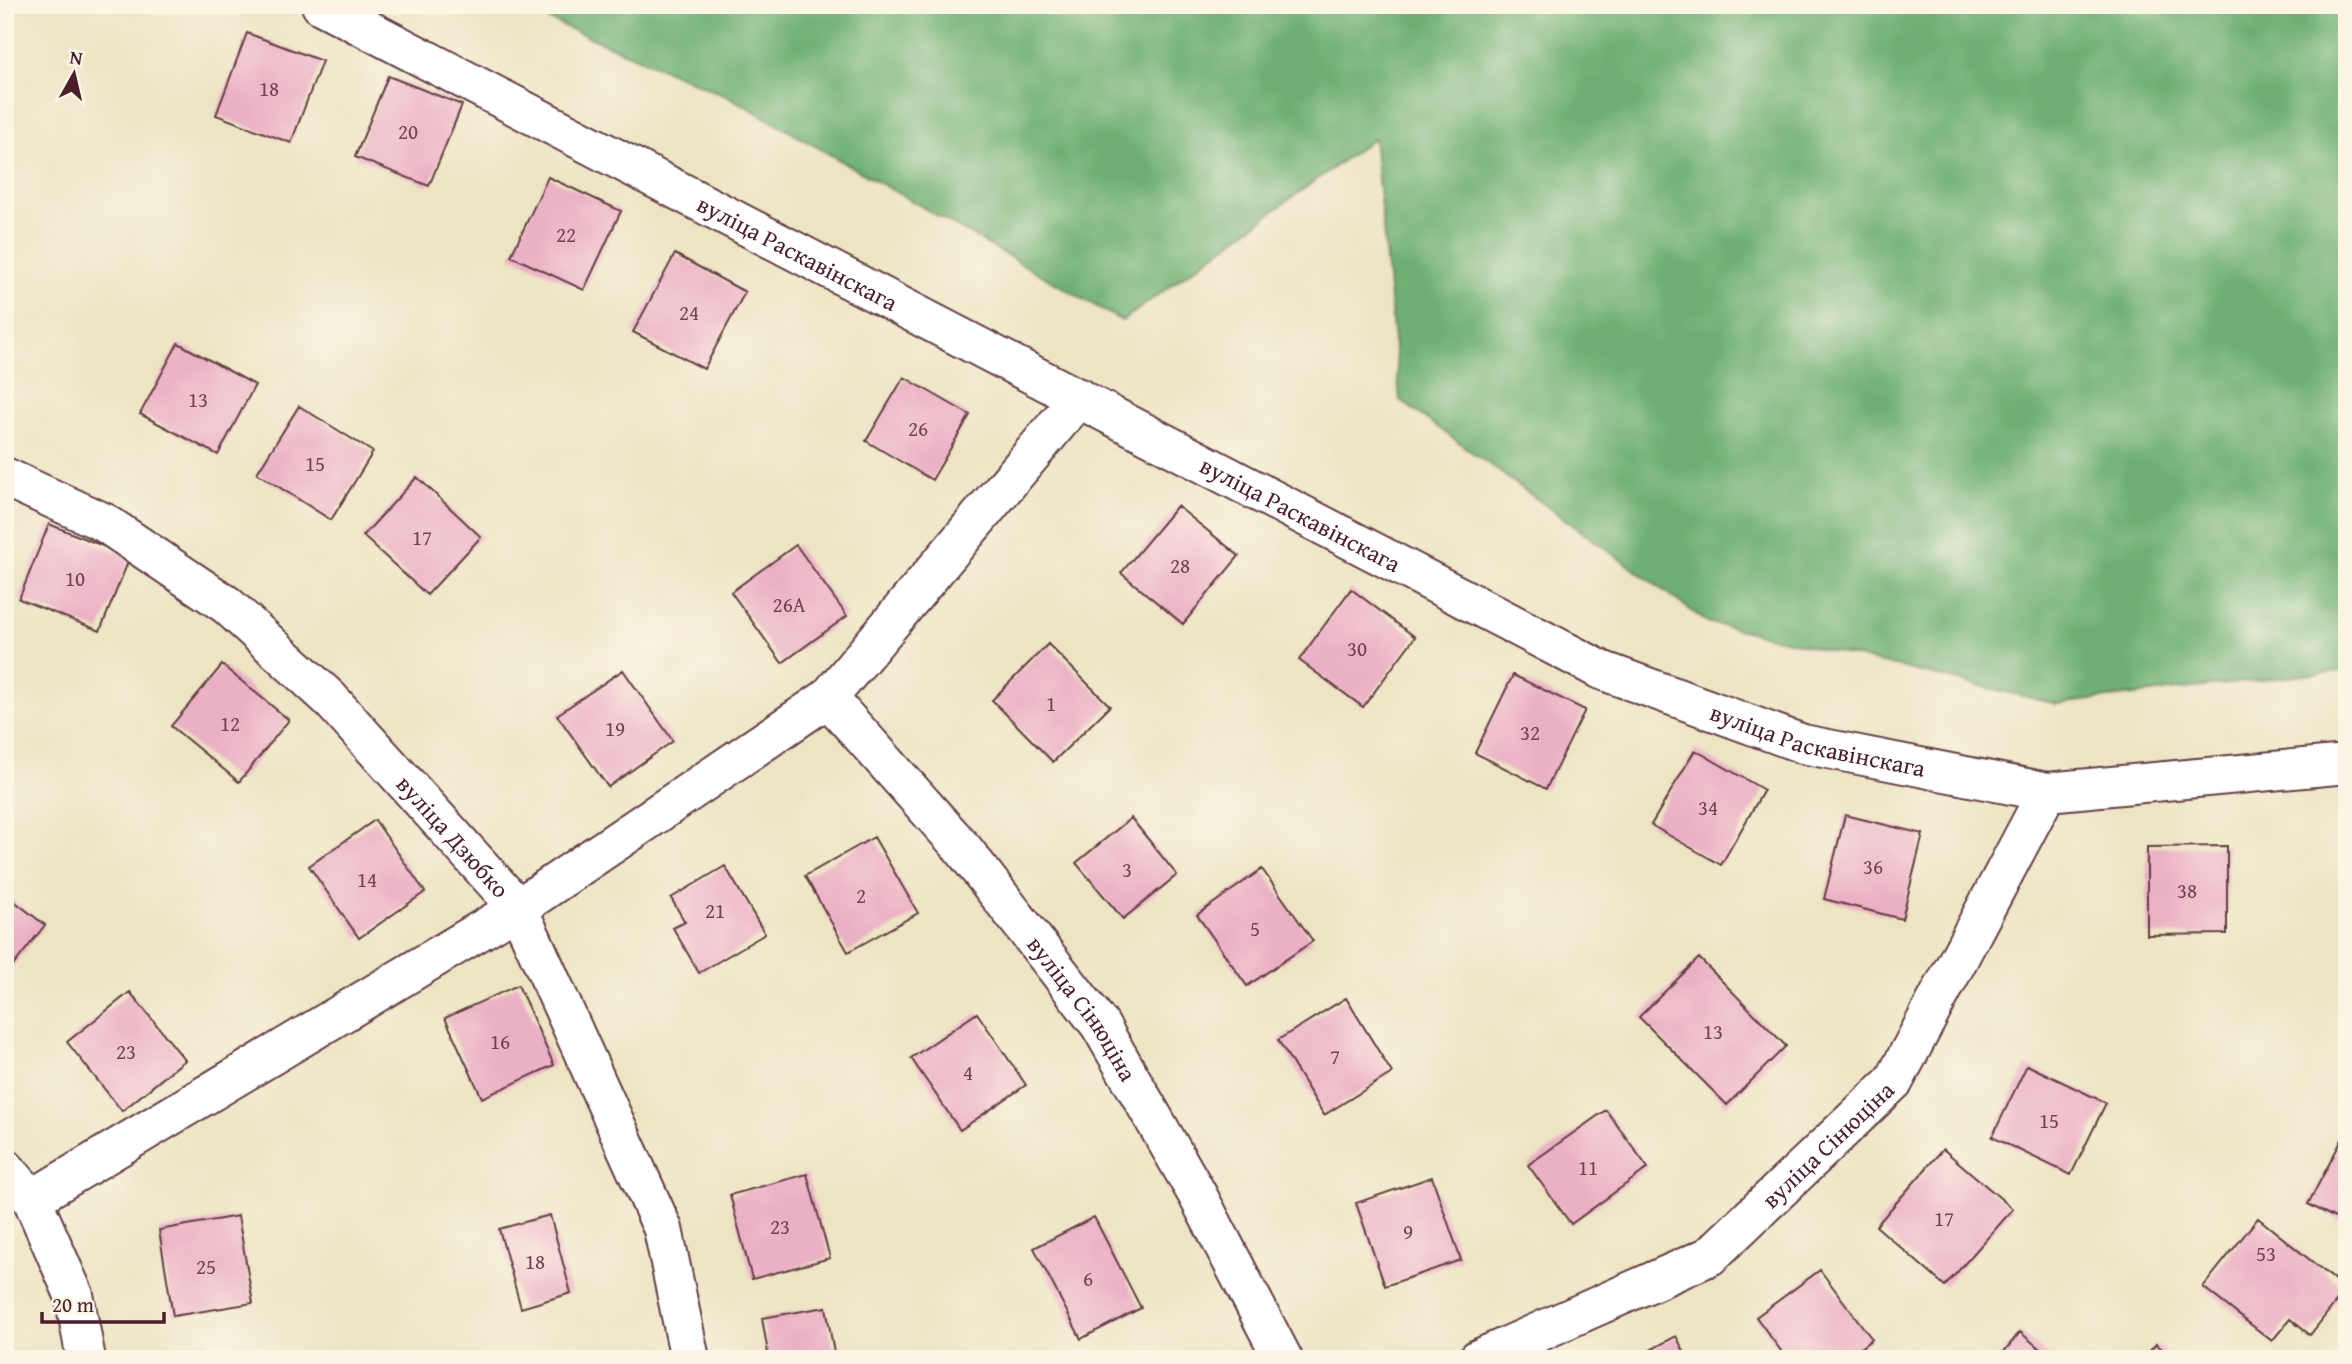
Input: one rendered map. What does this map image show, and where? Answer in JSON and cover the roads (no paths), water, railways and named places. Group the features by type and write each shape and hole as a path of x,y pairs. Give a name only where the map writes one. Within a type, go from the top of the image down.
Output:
{"street":[{"name":"вуліца Раскавінскага","path":"321,5 1601,670 1803,744 2047,792 2347,764"},
{"path":"32,1199 518,908 828,698 1079,398"},
{"name":"вуліца Дзюбко","path":"5,477 105,523 227,605 329,698 518,908 663,1229 690,1359"},
{"name":"вуліца Сінюціна","path":"828,698 964,850 1100,1025 1197,1194 1283,1359"},
{"name":"вуліца Сінюціна","path":"1478,1359 1710,1256 1894,1081 2047,792"},
{"path":"5,1168 32,1199 74,1295 86,1359"}]}
